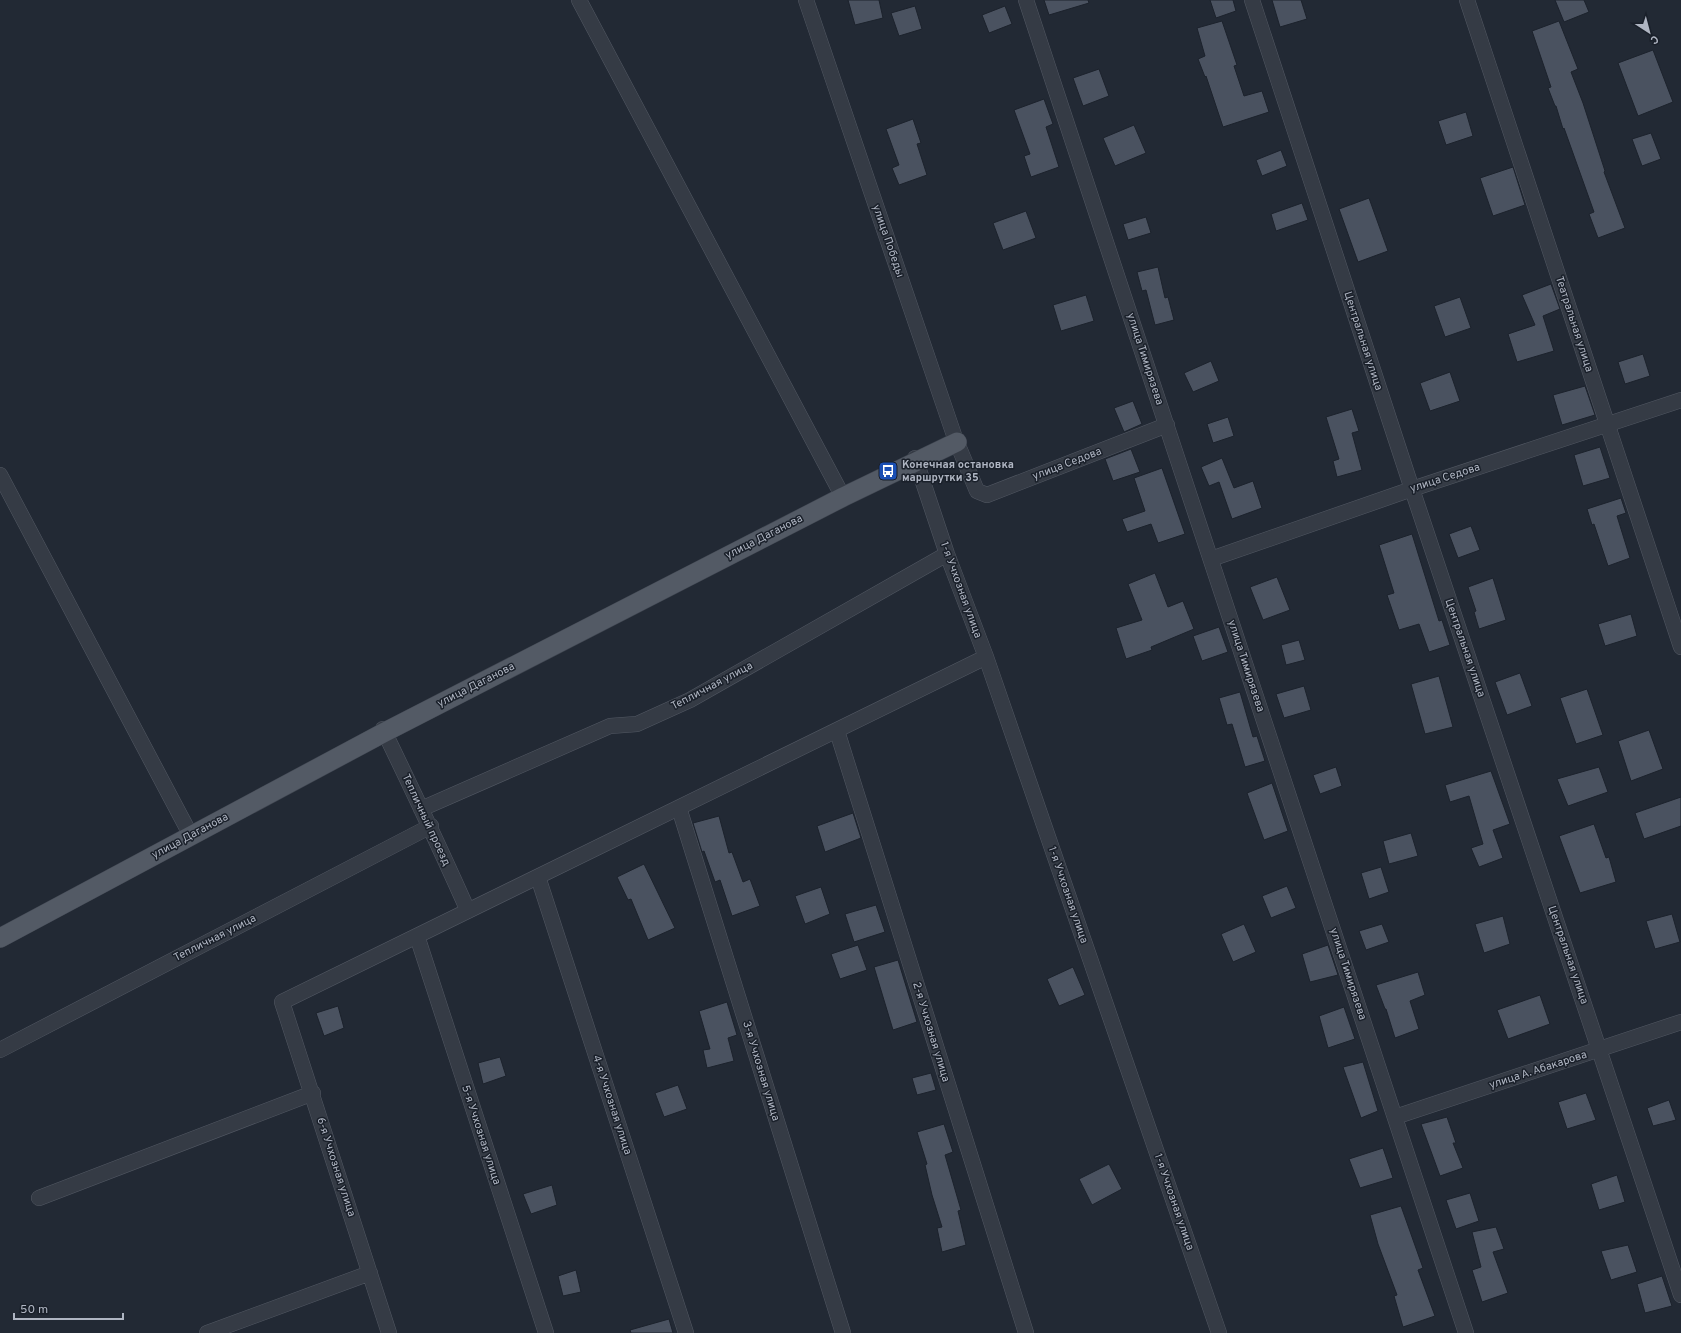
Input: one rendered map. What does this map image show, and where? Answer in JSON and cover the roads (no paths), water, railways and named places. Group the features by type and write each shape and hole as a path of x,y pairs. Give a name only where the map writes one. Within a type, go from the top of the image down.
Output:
{"main road":[{"name":"улица Даганова","path":"0,933 384,730 842,495 956,440"},
{"name":"улица Даганова","path":"0,938 384,730"}],"street":[{"path":"580,0 842,495"},
{"name":"улица Победы","path":"806,0 956,440 973,481"},
{"name":"улица Тимирязева","path":"1026,0 1466,1333"},
{"name":"Центральная улица","path":"1252,0 1412,489 1681,1295"},
{"name":"Театральная улица","path":"1467,0 1681,647"},
{"name":"улица Седова","path":"1211,559 1412,489 1681,400"},
{"name":"улица Седова","path":"973,481 977,491 987,495 1167,425"},
{"name":"1-я Учхозная улица","path":"916,460 947,554 986,658 1219,1333"},
{"path":"0,476 189,832"},
{"name":"Тепличная улица","path":"421,809 610,726 636,724 690,700 947,554"},
{"path":"417,936 986,658"},
{"name":"Тепличный проезд","path":"384,730 421,809 431,826 468,911"},
{"name":"2-я Учхозная улица","path":"837,731 1026,1333"},
{"name":"3-я Учхозная улица","path":"679,808 843,1333"},
{"name":"Тепличная улица","path":"0,1050 431,826"},
{"name":"4-я Учхозная улица","path":"538,877 686,1333"},
{"name":"6-я Учхозная улица","path":"389,1333 313,1093 282,1002 417,936"},
{"name":"5-я Учхозная улица","path":"417,936 546,1333"},
{"name":"улица А. Абакарова","path":"1395,1117 1681,1022"},
{"path":"39,1198 313,1093"},
{"path":"207,1333 370,1273"}],"place":[{"name":"Конечная остановка маршрутки 35","path":"888,471"}]}
